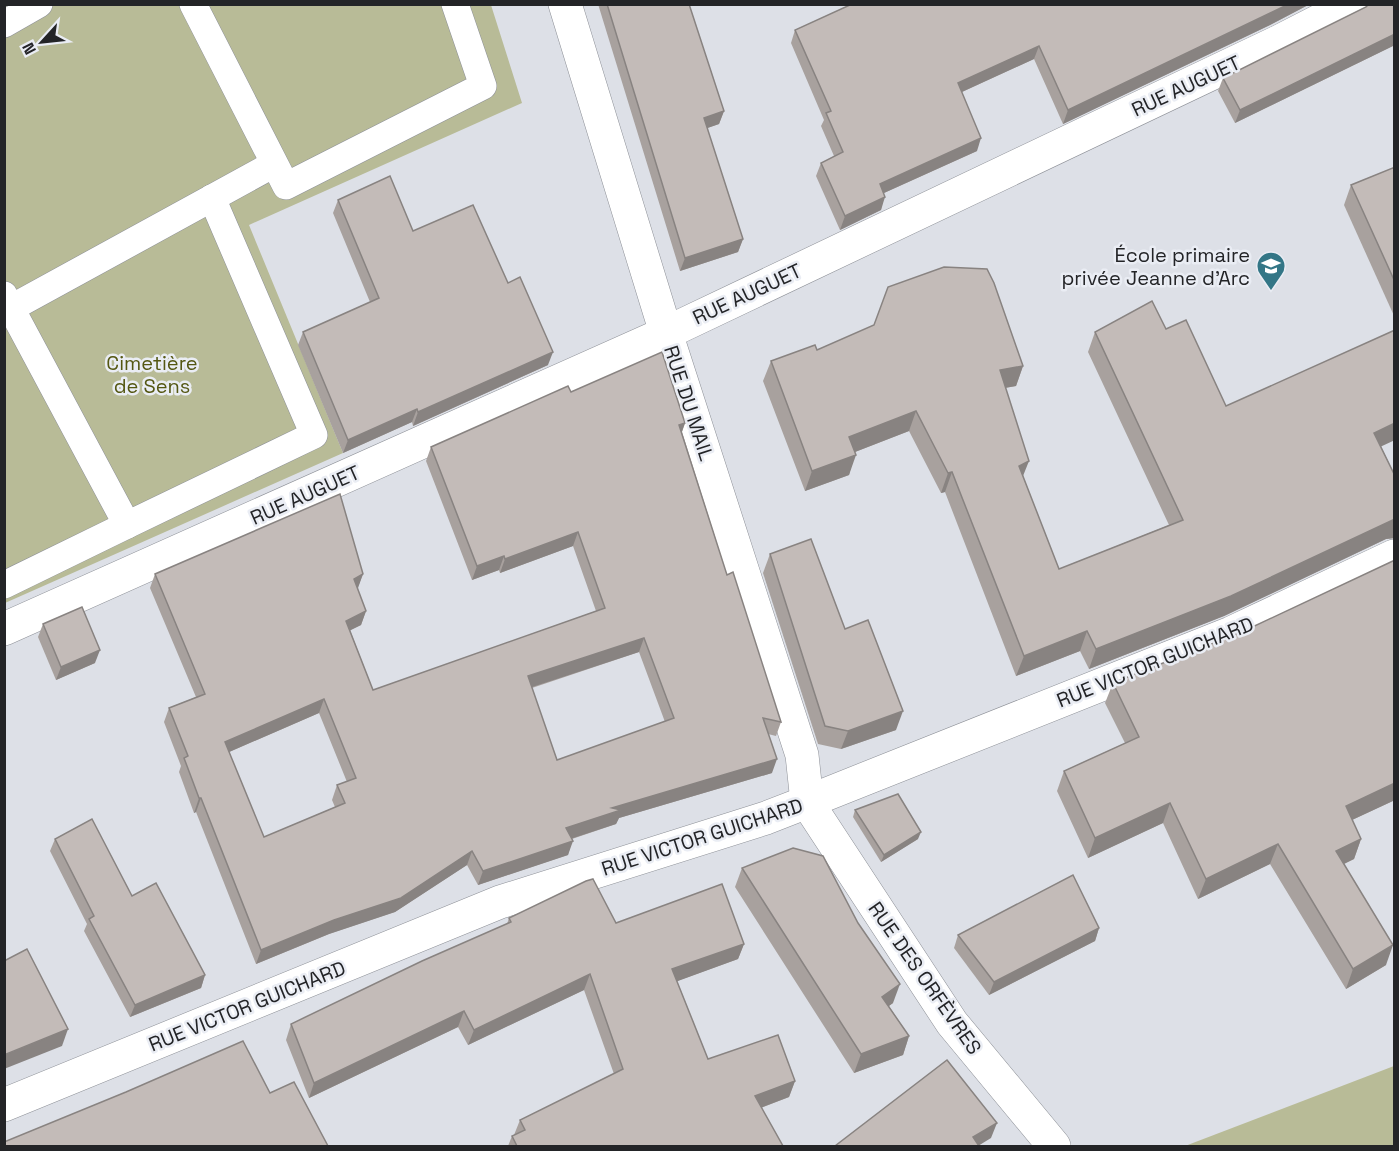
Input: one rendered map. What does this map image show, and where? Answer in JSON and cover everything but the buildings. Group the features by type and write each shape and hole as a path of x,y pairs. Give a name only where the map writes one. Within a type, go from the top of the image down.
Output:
{"street":[{"name":"RUE DU MAIL","path":"565,4 666,333 802,755 807,802"},
{"name":"RUE AUGUET","path":"4,629 666,333 1267,47 1352,4"},
{"name":"RUE VICTOR GUICHARD","path":"4,1105 500,902 766,818 807,802 1231,633 1395,556"},
{"name":"RUE DES ORFÈVRES","path":"807,802 952,1023 1054,1146"}],"lane":[{"path":"4,24 39,4"},
{"path":"193,4 286,186 483,86 455,4"},
{"path":"127,525 7,305 274,164"},
{"path":"4,585 314,435 212,198"}],"green space":[{"name":"Cimetière de Sens","path":"5,5 491,5 522,103 249,225 343,453 5,603"},
{"path":"1394,1066 1394,1146 1185,1146"}],"place":[{"name":"École primaire privée Jeanne d'Arc","path":"1271,292"}]}
